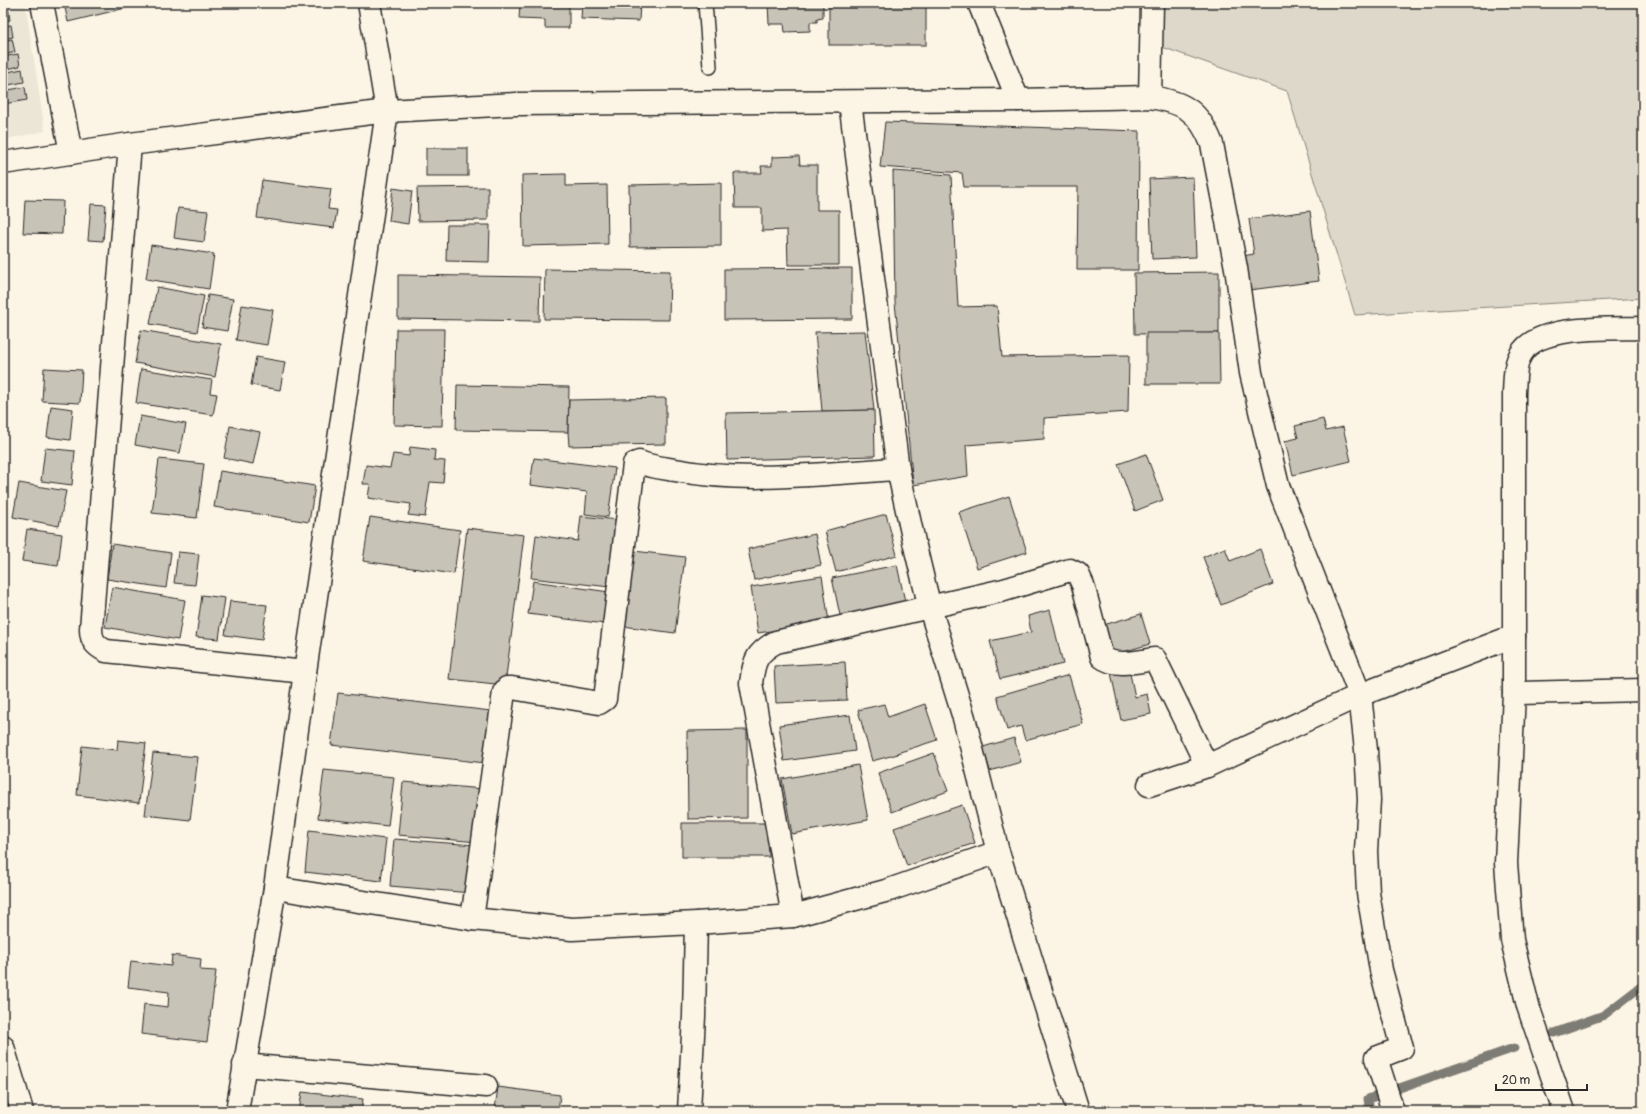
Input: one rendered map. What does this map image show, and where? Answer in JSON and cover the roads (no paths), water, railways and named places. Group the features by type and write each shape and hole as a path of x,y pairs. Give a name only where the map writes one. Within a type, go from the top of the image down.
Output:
{"main road":[{"path":"42,3 71,153"},
{"path":"237,1111 275,888 387,111 369,3"},
{"path":"979,3 1018,100"},
{"path":"1150,97 1152,3"},
{"path":"3,163 130,144 387,111 516,104 850,102 1150,97 1168,100 1183,106 1197,116 1205,127 1212,144 1236,268 1251,373 1278,486 1360,695 1366,750 1369,800 1366,851 1368,893 1381,970 1402,1048 1376,1058 1393,1111"},
{"path":"850,102 898,469 930,608 964,718 998,852 1078,1111"},
{"path":"130,144 90,629 91,637 98,647 106,651 305,672"},
{"path":"1564,1111 1528,1006 1512,940 1506,863 1514,693 1514,393 1516,365 1521,353 1531,343 1541,337 1559,332 1643,328"},
{"path":"472,919 504,692 508,688 512,688 598,703 605,699 634,464 639,462 649,466 702,476 769,477 898,469"},
{"path":"793,916 751,683 753,668 757,658 764,648 776,642 1004,590 1070,570 1078,574 1083,585 1102,657 1107,661 1117,663 1155,659 1207,766"},
{"path":"1149,785 1207,766 1360,695 1514,636"},
{"path":"1514,693 1643,690"},
{"path":"275,888 472,919 572,929 696,923 793,916 889,890 998,852"},
{"path":"689,1111 696,923"},
{"path":"3,1047 22,1111"},
{"path":"244,1065 486,1086"}],"lane":[{"path":"705,3 710,67"}],"waterway":[{"path":"1554,1033 1604,1015 1643,985"},
{"path":"1370,1111 1368,1099 1514,1048"}]}
